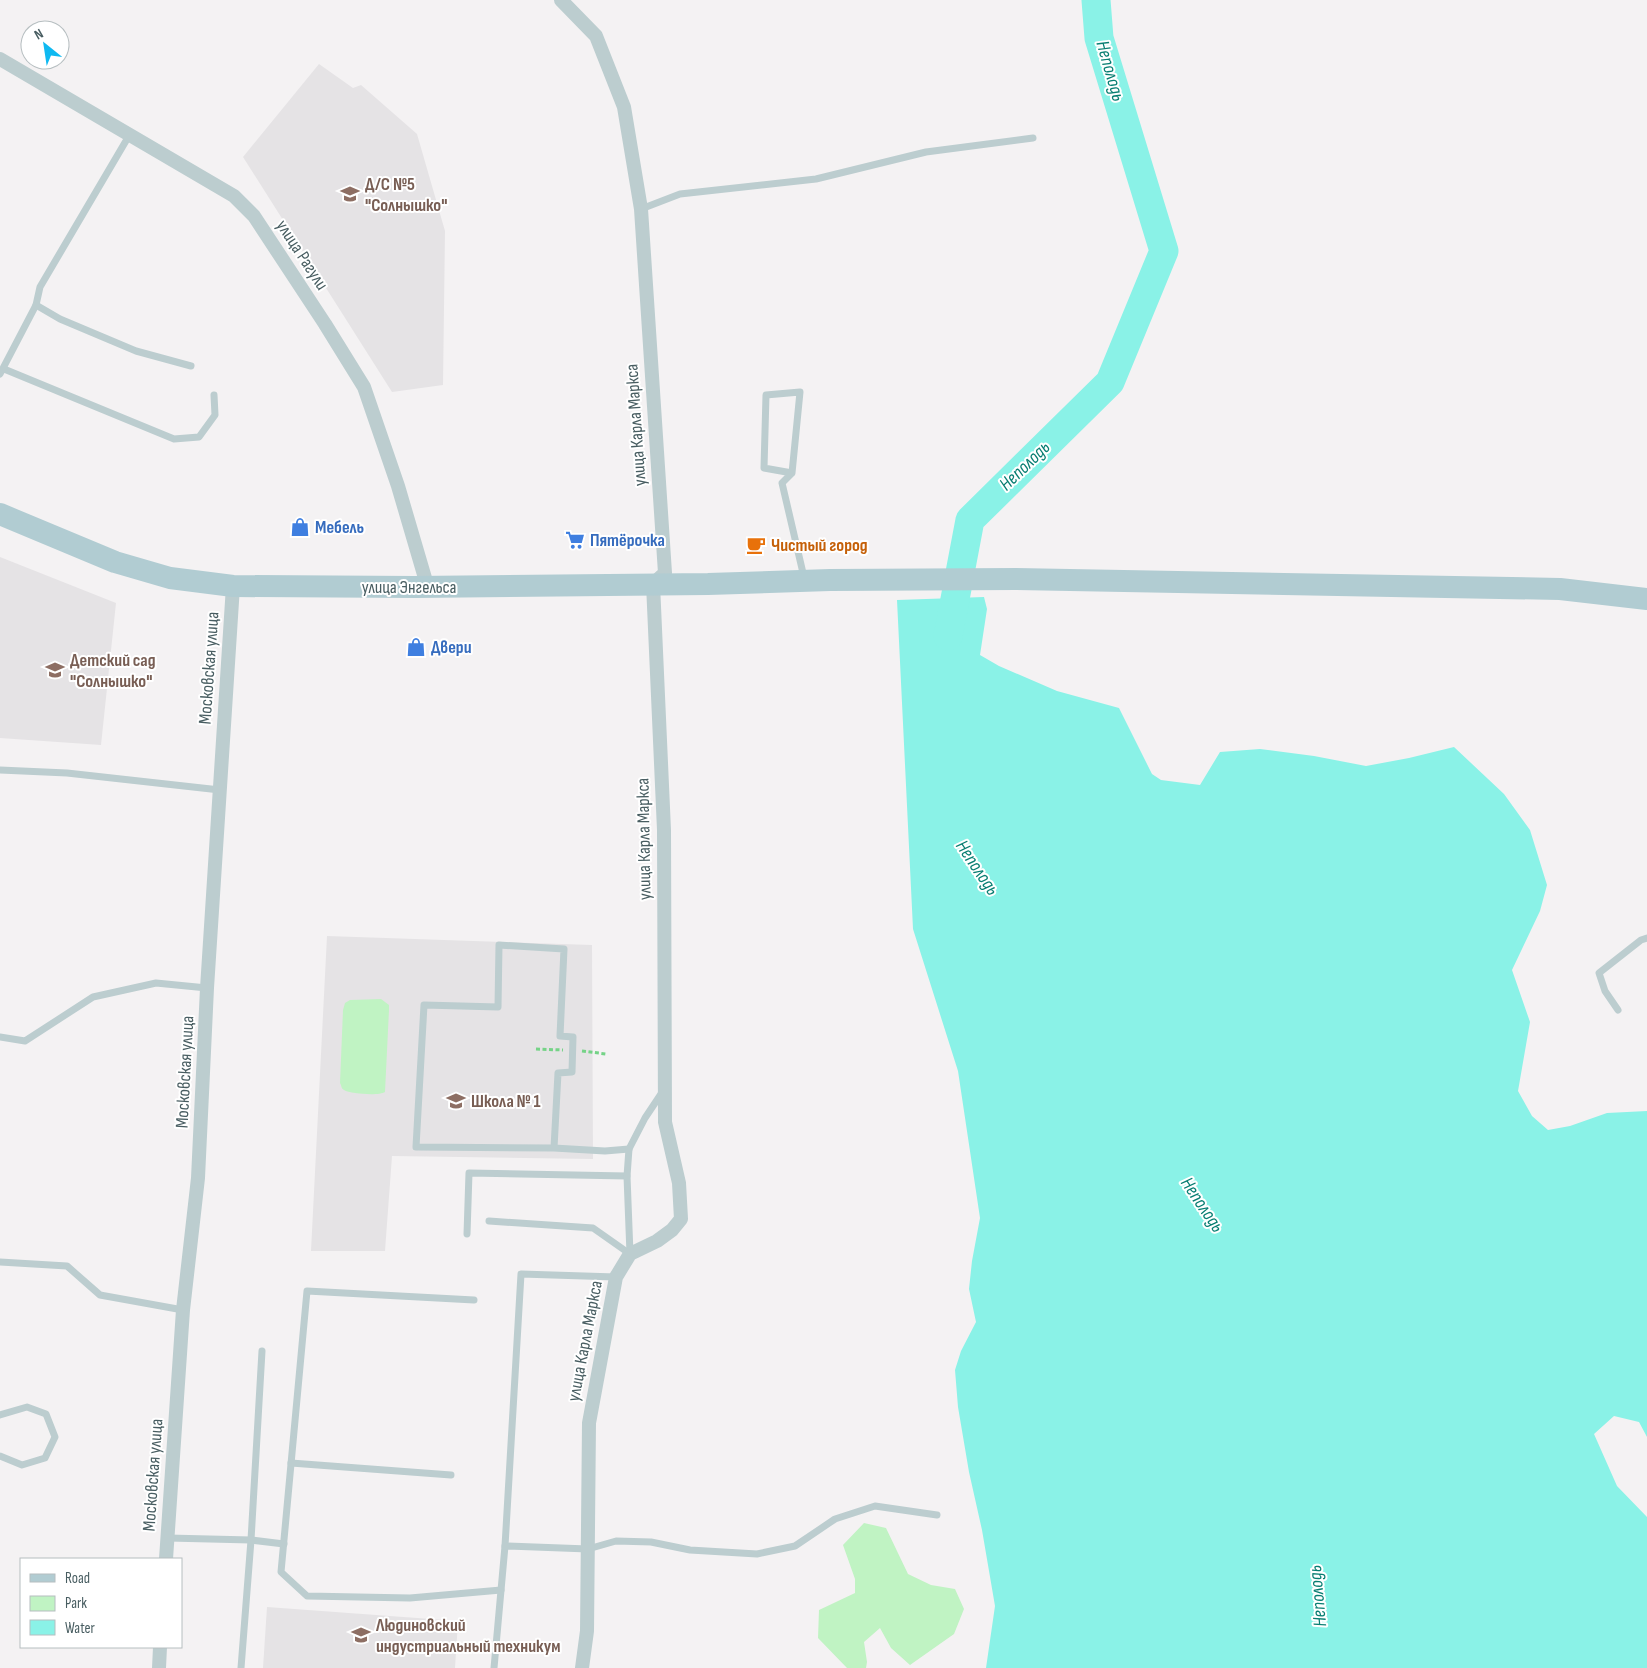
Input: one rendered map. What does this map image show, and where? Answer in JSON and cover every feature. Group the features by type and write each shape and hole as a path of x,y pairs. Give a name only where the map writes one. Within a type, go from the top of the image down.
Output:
{"main road":[{"name":"улица Энгельса","path":"0,514 115,562 170,578 233,586 415,587 1016,579 1560,589 1647,599"}],"street":[{"name":"улица Карла Маркса","path":"561,0 596,36 624,107 641,209 664,573 653,584 664,830 665,1122 679,1183 680,1219 672,1230 657,1241 630,1254 616,1277 589,1422 587,1631 582,1668"},
{"name":"улица Рагули","path":"0,59 234,196 254,216 364,387 398,486 425,578 415,587"},
{"name":"Московская улица","path":"166,1558 184,1310 198,1178 207,988 233,586"},
{"path":"159,1668 160,1648"}],"lane":[{"path":"130,134 40,287 36,305 2,372 174,439 199,437 214,415 214,396"},
{"path":"641,209 680,194 816,180 926,152 1033,138"},
{"path":"36,305 60,318 136,351 191,366"},
{"path":"790,581 803,573 782,484 792,473 800,392 766,395 764,468 792,473"},
{"path":"0,770 66,773 220,790"},
{"path":"1618,1010 1604,991 1599,973 1641,940 1647,938"},
{"path":"554,1148 558,1073 572,1072 573,1037 560,1036 564,949 499,945 498,1007 424,1006 416,1148 629,1149"},
{"path":"0,1037 25,1041 93,997 156,983 207,988"},
{"path":"630,1254 627,1176 629,1149 645,1118 665,1089"},
{"path":"467,1234 470,1173 627,1176"},
{"path":"489,1221 593,1228 630,1254"},
{"path":"0,1262 67,1266 100,1295 184,1310"},
{"path":"494,1668 505,1546 521,1274 616,1277"},
{"path":"474,1300 307,1291 281,1572 308,1596 410,1598 501,1590"},
{"path":"241,1668 262,1351"},
{"path":"0,1415 27,1407 46,1414 54,1437 45,1458 22,1465 0,1456"},
{"path":"291,1463 451,1476"},
{"path":"505,1546 588,1549 616,1541 642,1541 690,1550 757,1554 795,1546 835,1519 875,1506 937,1515"},
{"path":"168,1538 250,1540 284,1544"}],"shaded area":[{"name":"Д/С №5 \"Солнышко\"","path":"319,64 353,88 361,85 417,134 445,231 443,385 392,392 243,157"},
{"name":"Детский сад \"Солнышко\"","path":"0,557 116,603 101,745 0,738"},
{"name":"Школа № 1","path":"327,936 592,945 593,1159 392,1156 385,1251 311,1251"},
{"name":"Людиновский индустриальный техникум","path":"267,1607 458,1621 455,1668 263,1668"}],"green space":[{"path":"381,999 389,1005 385,1092 371,1094 344,1090 340,1083 343,1010 345,1003 350,1000"},
{"path":"864,1523 886,1528 908,1574 931,1585 955,1589 964,1609 954,1634 910,1665 891,1648 880,1628 864,1642 866,1668 847,1668 818,1638 819,1610 855,1593 855,1579 843,1545"}],"water":[{"path":"984,597 987,609 980,655 999,666 1057,691 1119,708 1152,774 1161,780 1200,785 1220,752 1260,749 1314,756 1366,766 1454,747 1504,794 1530,830 1547,885 1540,911 1512,970 1530,1022 1518,1091 1532,1116 1548,1130 1570,1126 1607,1113 1647,1111 1647,1437 1639,1422 1614,1416 1594,1434 1617,1486 1647,1517 1647,1668 986,1668 995,1606 982,1530 969,1472 958,1407 955,1370 961,1351 976,1322 969,1289 980,1218 958,1071 913,929 897,600"}],"waterway":[{"name":"Неполодь","path":"948,636 970,520 1110,382 1164,251 1099,38 1096,0"}],"place":[{"name":"Д/С №5 \"Солнышко\"","path":"350,194"},
{"name":"Мебель","path":"300,527"},
{"name":"Пятёрочка","path":"575,540"},
{"name":"Чистый город","path":"756,545"},
{"name":"Двери","path":"416,647"},
{"name":"Детский сад \"Солнышко\"","path":"55,670"},
{"name":"Школа № 1","path":"456,1101"},
{"name":"Людиновский индустриальный техникум","path":"361,1635"}]}
